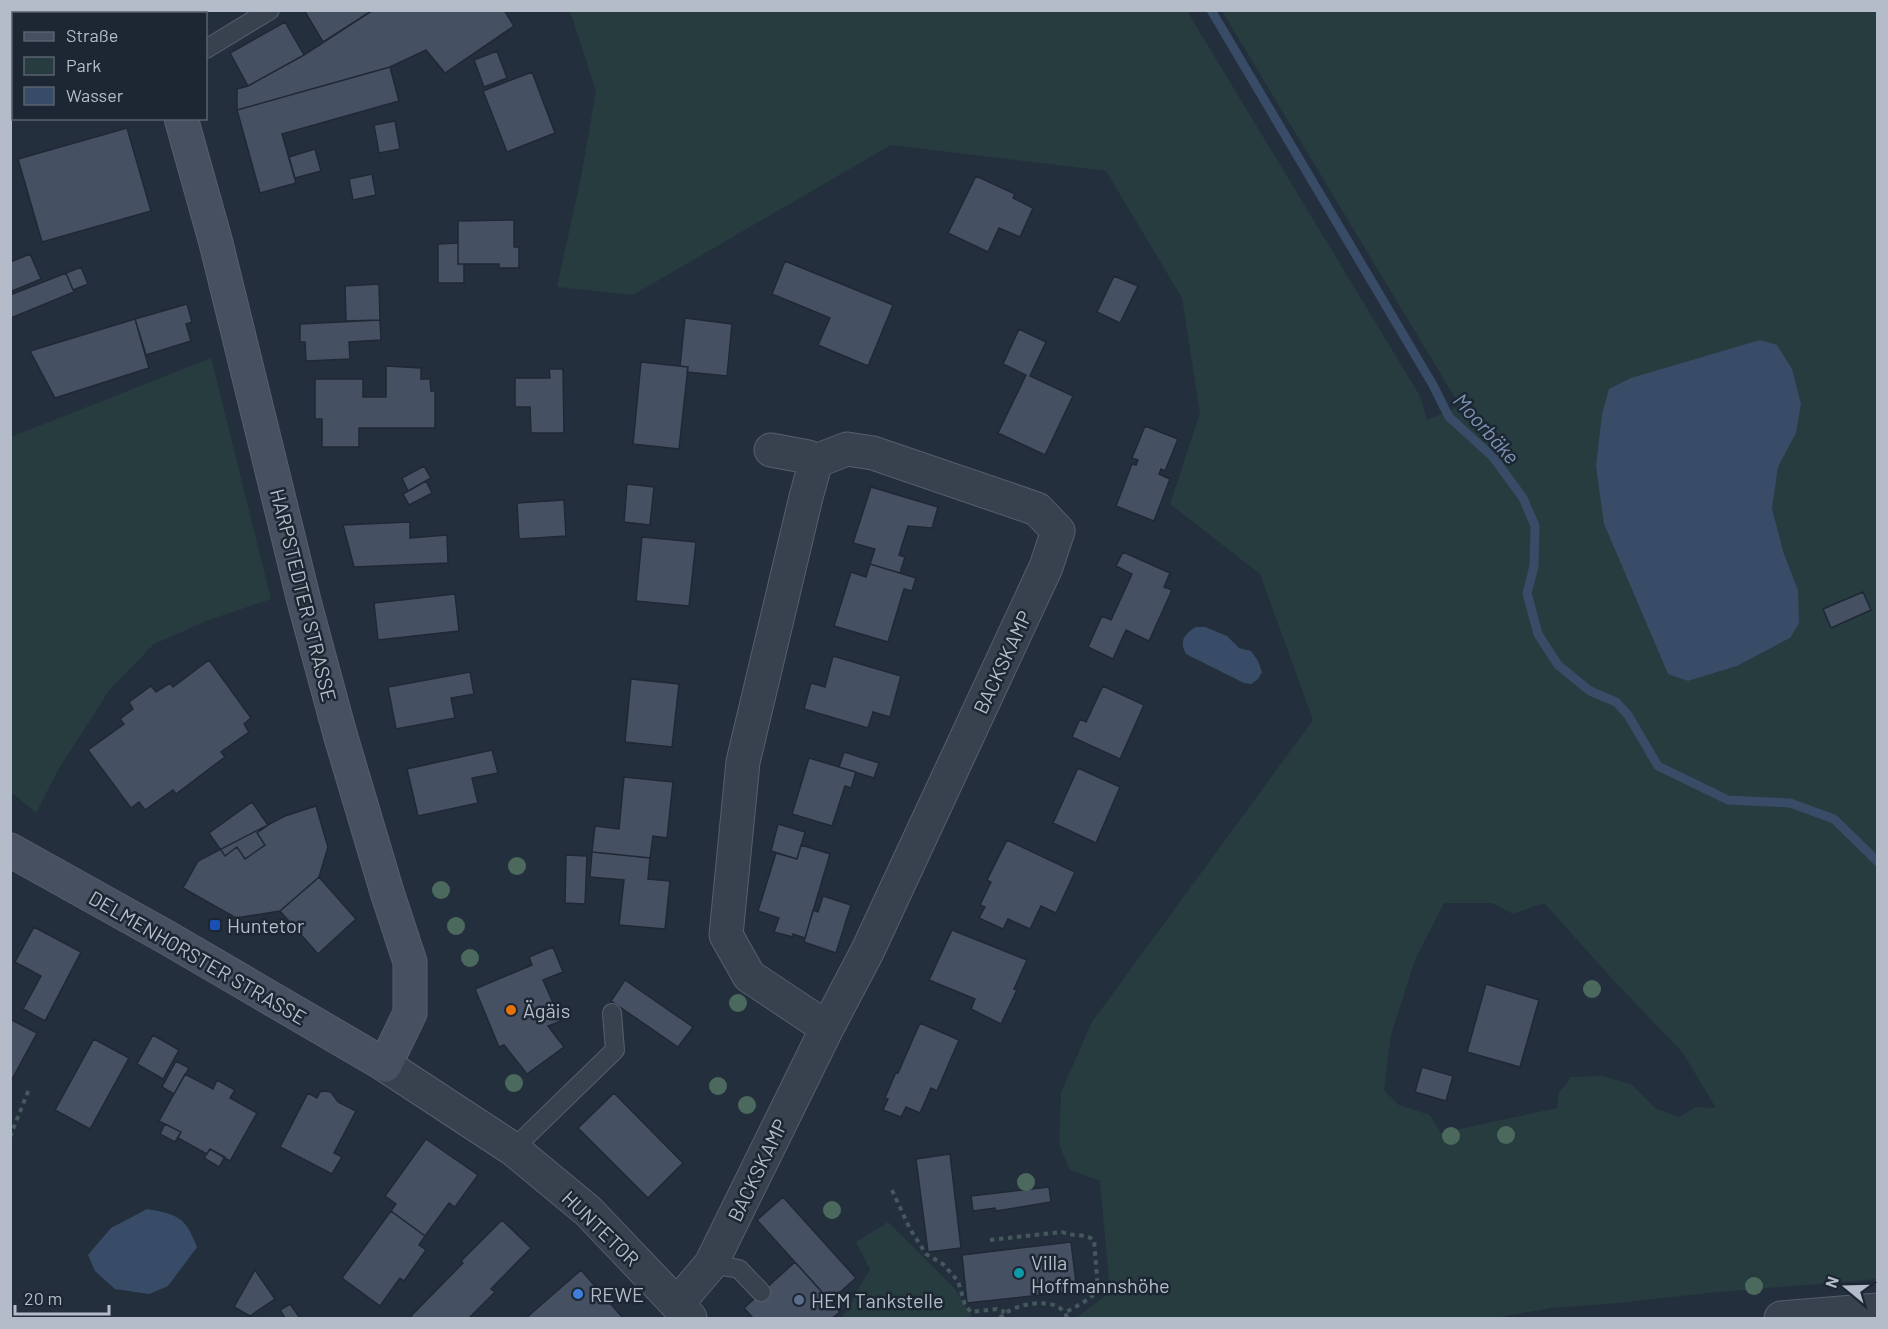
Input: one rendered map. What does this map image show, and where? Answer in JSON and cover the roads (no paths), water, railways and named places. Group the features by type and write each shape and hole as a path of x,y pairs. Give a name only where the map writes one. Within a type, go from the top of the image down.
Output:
{"main road":[{"name":"HARPSTEDTER STRASSE","path":"182,120 216,243 304,601 337,723 410,963 410,1013 385,1065"},
{"name":"DELMENHORSTER STRASSE","path":"10,850 166,936 385,1065"}],"street":[{"name":"BACKSKAMP","path":"683,1311 711,1264 867,952 1046,567 1058,531 1037,509 873,453 847,449 816,461"},
{"path":"771,450 808,457 816,461 742,762 726,936 749,976 827,1028"},
{"name":"HUNTETOR","path":"385,1065 513,1149 588,1211 683,1311"},
{"path":"1781,1318 1878,1310"}],"lane":[{"path":"207,48 270,10"},
{"path":"513,1149 615,1050 612,1013"},
{"path":"711,1264 740,1269 761,1292"}],"water":[{"path":"1760,340 1777,345 1792,369 1801,404 1796,433 1778,467 1772,509 1784,554 1798,590 1799,623 1790,638 1737,666 1688,681 1668,674 1604,524 1596,466 1602,414 1609,389 1631,378"},
{"path":"1196,627 1205,627 1227,636 1239,648 1251,651 1262,672 1258,679 1251,684 1244,683 1186,654 1183,645 1184,638"},
{"path":"147,1209 173,1215 179,1219 188,1229 197,1247 168,1286 149,1294 115,1289 95,1271 88,1255 111,1228"}],"waterway":[{"name":"Moorbäke","path":"1211,10 1433,385 1449,417 1493,457 1523,498 1535,526 1534,566 1527,593 1538,634 1558,665 1590,691 1616,702 1628,715 1658,766 1728,800 1790,803 1834,819 1878,862"}],"place":[{"name":"Huntetor","path":"215,925"},
{"name":"Ägäis","path":"511,1010"},
{"name":"Villa Hoffmannshöhe","path":"1019,1273"},
{"name":"REWE","path":"578,1294"},
{"name":"HEM Tankstelle","path":"799,1300"}]}
